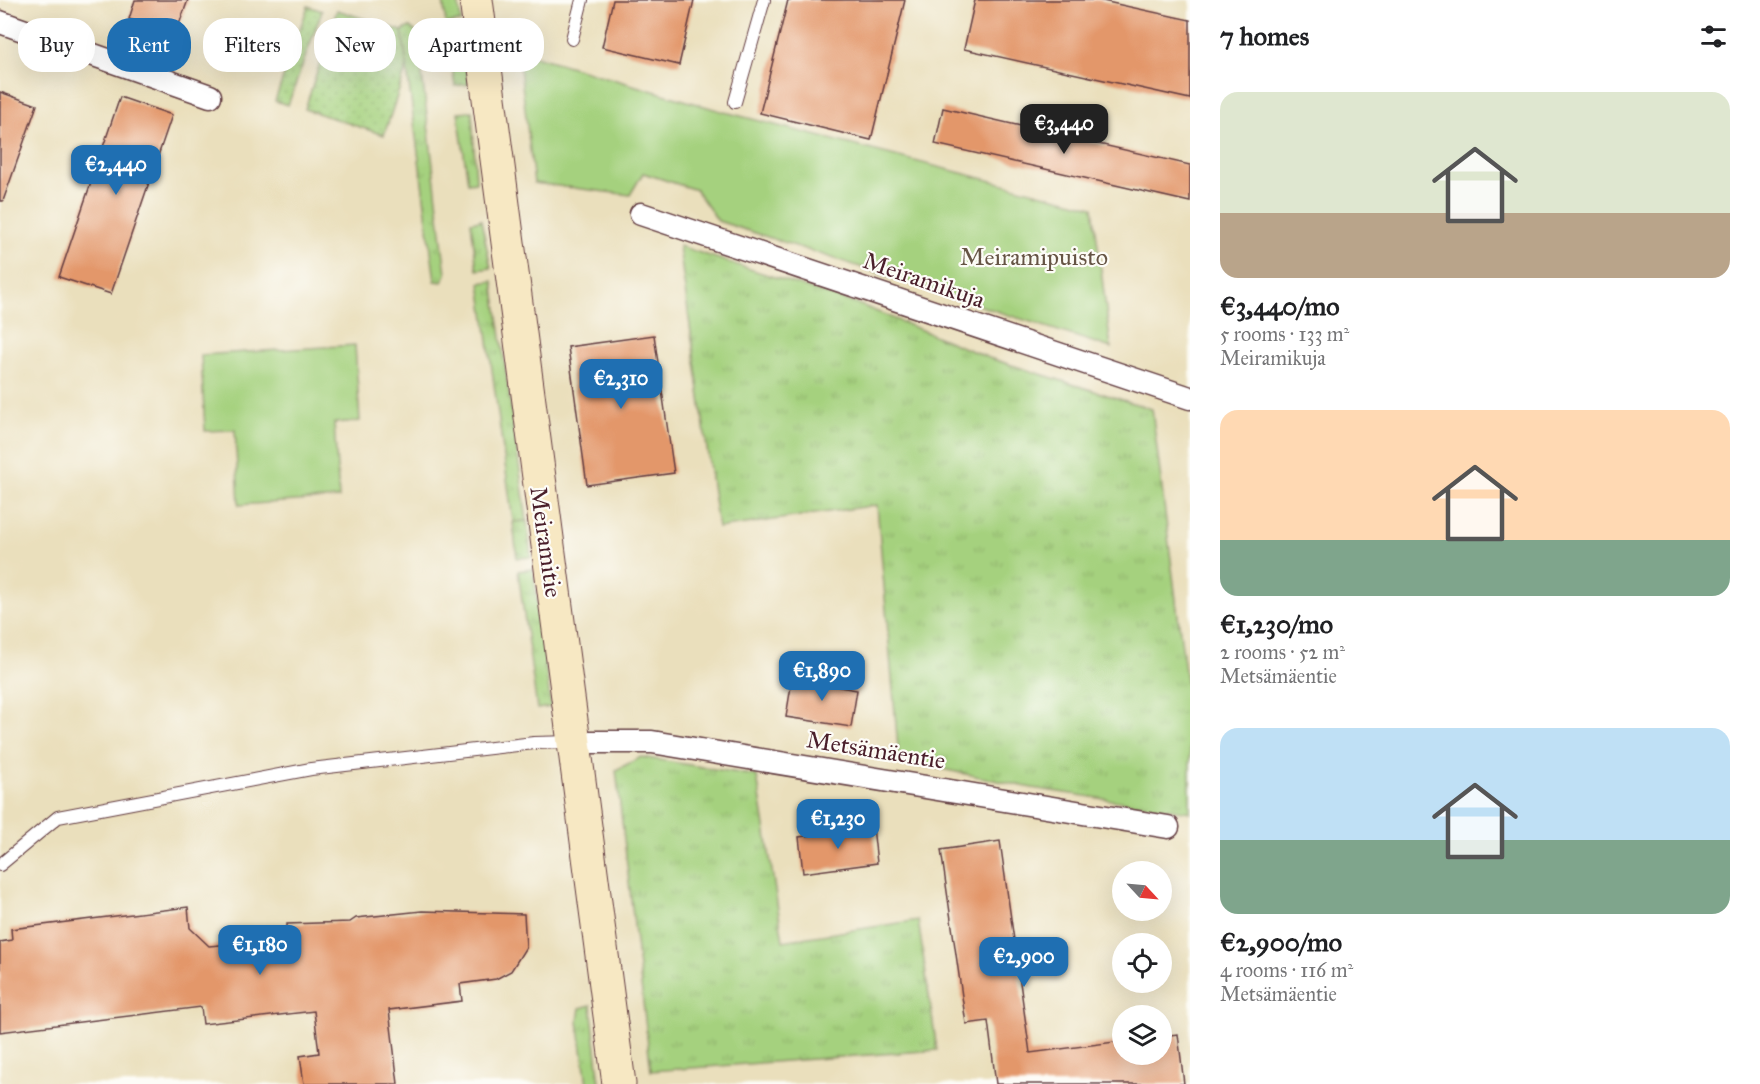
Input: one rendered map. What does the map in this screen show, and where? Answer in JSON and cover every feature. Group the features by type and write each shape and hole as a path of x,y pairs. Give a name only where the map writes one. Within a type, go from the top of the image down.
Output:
{"main road":[{"name":"Meiramitie","path":"476,0 619,1084"}],"street":[{"path":"0,22 210,96"},
{"name":"Meiramikuja","path":"641,214 1190,398"},
{"name":"Metsämäentie","path":"573,742 652,742 1168,827"}],"lane":[{"path":"572,39 582,0"},
{"path":"735,102 764,0"},
{"path":"0,865 58,818 311,769 513,745 573,742"}],"green space":[{"path":"443,0 458,0 460,18 445,18"},
{"path":"308,6 322,11 319,18 314,18 314,33 302,66 302,23"},
{"path":"337,10 362,18 334,18"},
{"path":"408,28 408,72 422,72 446,274 442,282 435,281 402,31"},
{"path":"396,29 402,31 407,66 384,135 305,109 317,72 396,72"},
{"name":"Meiramipuisto","path":"544,59 721,111 1093,207 1111,348 718,221 696,190 643,173 630,195 534,183 521,72 544,72"},
{"path":"285,72 300,72 288,105 275,101"},
{"path":"453,72 467,72 469,84 455,86"},
{"path":"472,111 476,182 468,183 458,112"},
{"path":"481,220 491,268 477,270 471,222"},
{"path":"679,246 863,306 989,358 1152,409 1190,711 1190,812 1032,788 899,760 877,505 718,528"},
{"path":"493,281 527,521 513,522 480,283"},
{"path":"355,345 360,421 334,423 339,498 239,505 235,430 205,431 201,355"},
{"path":"527,521 531,557 517,558 513,522"},
{"path":"533,569 551,707 537,709 518,571"},
{"path":"641,757 757,776 783,941 918,920 937,1050 651,1071 616,770"},
{"path":"591,1005 600,1084 587,1084 578,1021 580,1008"}],"building":[{"path":"135,0 188,0 181,18 129,18"},
{"path":"613,0 694,0 679,65 602,47"},
{"path":"788,0 905,0 871,140 760,113"},
{"path":"975,0 1098,0 1190,20 1190,99 964,49"},
{"path":"0,92 37,105 3,201 0,201"},
{"path":"120,97 172,115 111,294 59,277"},
{"path":"943,108 1190,165 1190,202 935,144"},
{"path":"654,335 674,473 587,485 568,347"},
{"path":"811,675 840,680 839,687 857,690 851,727 786,717 792,680 810,683"},
{"path":"873,827 877,863 803,873 799,837"},
{"path":"1000,841 1030,1053 1112,1042 1112,1065 1172,1065 1172,1035 1178,1034 1184,1084 996,1084 988,1021 966,1024 941,850"},
{"path":"188,907 190,928 209,946 287,939 287,924 350,922 356,918 422,911 524,914 526,947 511,971 496,979 460,984 462,1001 389,1010 398,1084 304,1084 300,1056 319,1053 314,1011 203,1024 201,1007 0,1032 0,942 12,940 11,929"}]}
